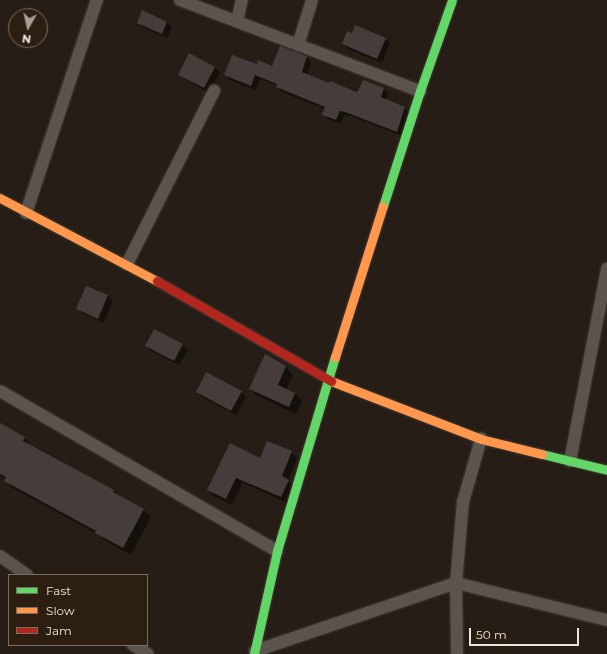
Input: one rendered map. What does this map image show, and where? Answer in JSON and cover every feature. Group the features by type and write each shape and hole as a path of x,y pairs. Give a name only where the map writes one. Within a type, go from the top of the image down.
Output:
{"street":[{"path":"26,213 98,0"},
{"path":"180,0 420,91"},
{"path":"237,21 242,0"},
{"path":"298,45 312,0"},
{"path":"254,652 277,551 420,91 452,0"},
{"path":"127,264 214,91"},
{"path":"0,198 26,213 127,264 329,380 481,439 607,470"},
{"path":"570,461 607,269"},
{"path":"0,391 277,551"},
{"path":"457,654 456,583 463,502 481,439"},
{"path":"0,556 26,574"},
{"path":"254,652 456,583 607,620"},
{"path":"135,646 148,654"}],"building":[{"path":"142,10 167,22 162,34 137,23"},
{"path":"355,25 386,38 377,59 342,44 347,31 352,33"},
{"path":"280,46 307,56 302,72 329,83 330,81 356,92 358,91 363,80 384,88 381,97 405,107 397,132 345,112 340,111 336,120 322,115 325,107 276,87 277,84 255,75 251,86 224,75 232,55 257,64 258,60 272,66"},
{"path":"189,53 215,67 204,88 178,75"},
{"path":"86,286 108,295 98,319 76,309"},
{"path":"154,329 183,344 174,361 145,346"},
{"path":"265,354 286,366 278,385 295,393 289,407 249,389"},
{"path":"206,372 242,391 231,411 196,392"},
{"path":"0,423 25,437 23,441 114,490 113,492 144,509 123,548 95,533 96,531 4,481 6,477 0,474"},
{"path":"267,441 292,451 282,476 289,480 281,497 236,478 226,499 207,490 230,443 260,458"}],"traffic: fast":[{"path":"383,206 420,91 452,0"},
{"path":"254,654 277,551 335,357"},
{"path":"542,454 607,470"}],"traffic: slow":[{"path":"0,198 157,281"},
{"path":"335,357 383,206"},
{"path":"331,381 481,439 542,454"}],"traffic: jam":[{"path":"157,281 331,381"}]}
